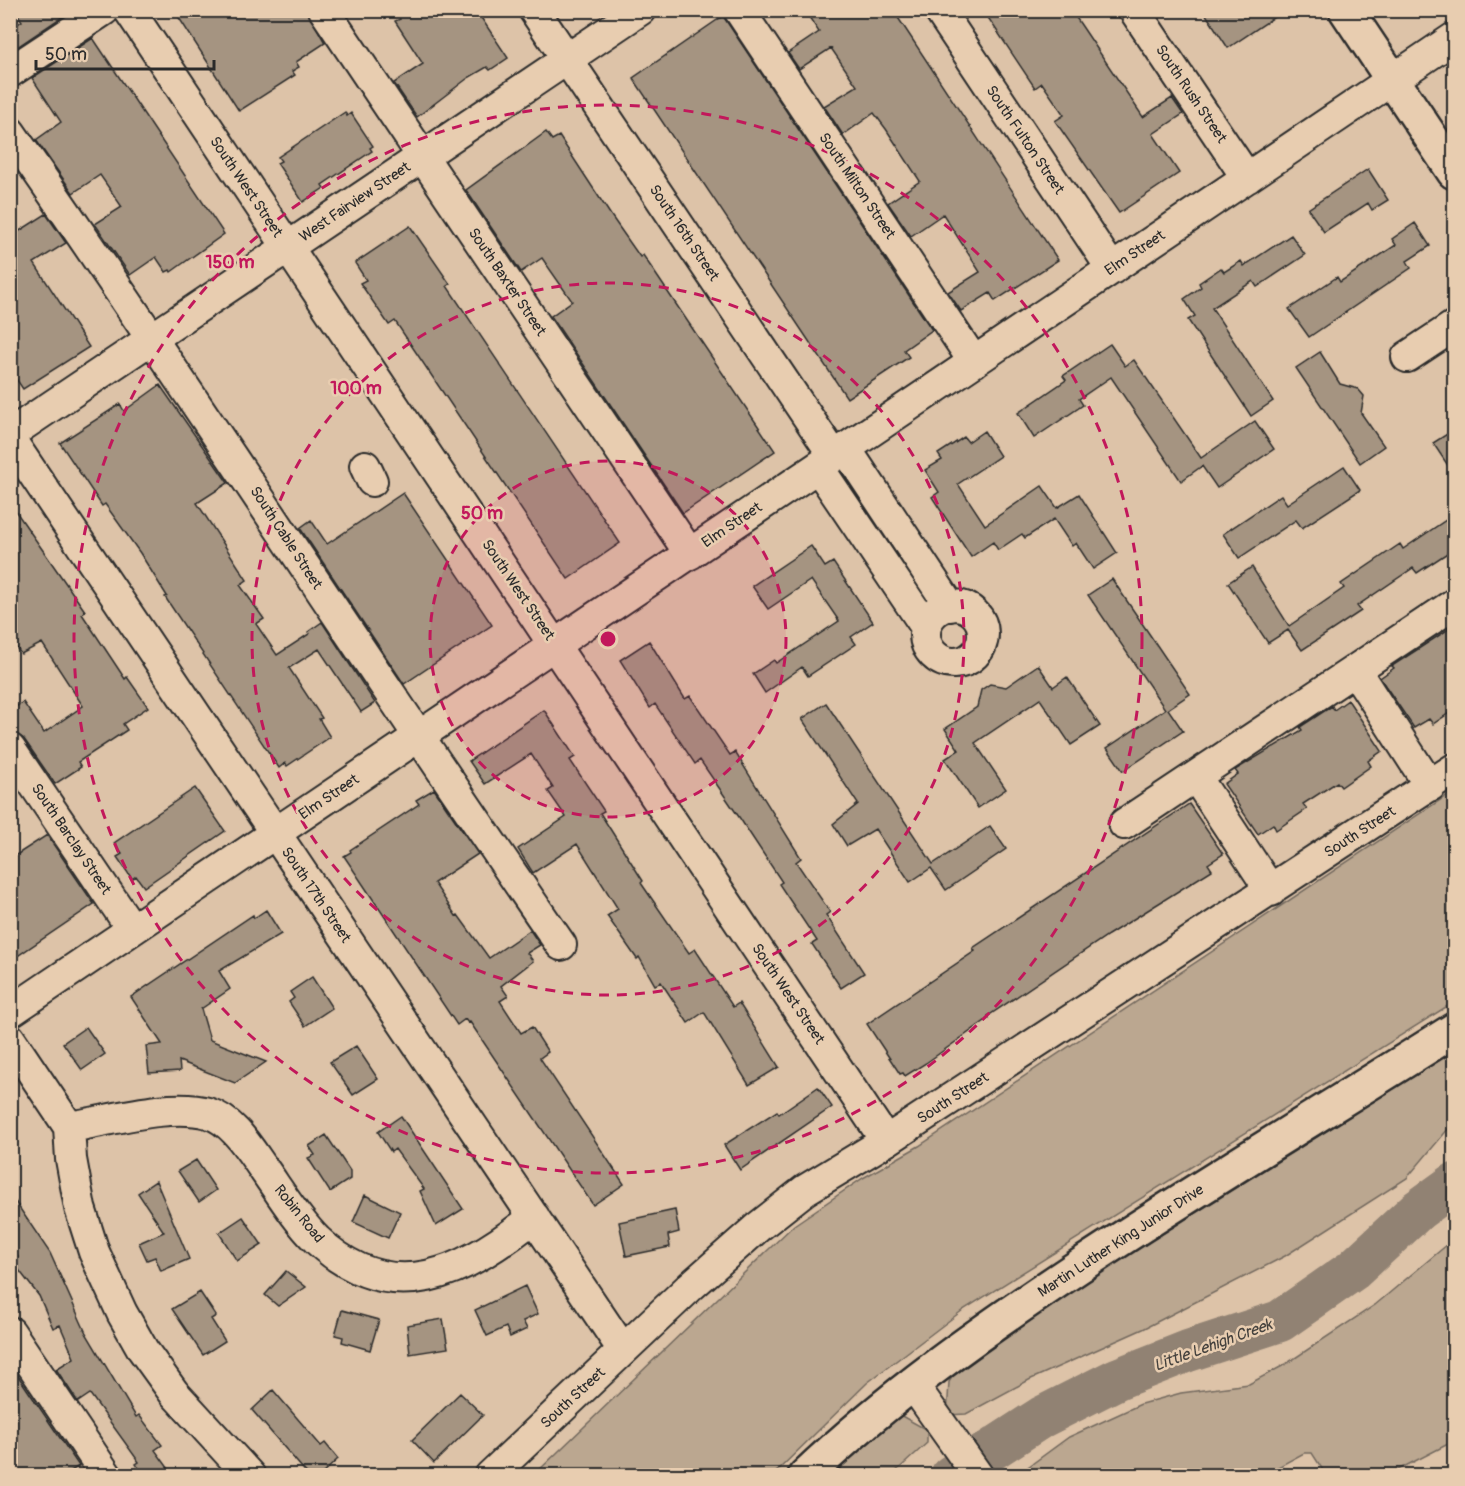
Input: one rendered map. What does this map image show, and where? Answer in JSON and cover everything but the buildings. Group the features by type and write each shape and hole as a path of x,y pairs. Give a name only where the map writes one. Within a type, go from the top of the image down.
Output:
{"main road":[{"path":"1346,10 1455,172"},
{"name":"Martin Luther King Junior Drive","path":"805,1476 912,1383 993,1324 1136,1228 1455,1030"}],"street":[{"path":"10,72 104,10"},
{"name":"South West Street","path":"129,10 886,1141"},
{"name":"South Baxter Street","path":"324,10 690,554"},
{"name":"South 16th Street","path":"534,10 833,457"},
{"name":"West Fairview Street","path":"10,436 640,10"},
{"name":"South Milton Street","path":"739,10 974,362"},
{"name":"South Fulton Street","path":"939,10 1112,269"},
{"name":"South Rush Street","path":"1134,10 1247,178"},
{"name":"Elm Street","path":"10,1012 1455,38"},
{"name":"South Cable Street","path":"10,132 154,338 417,737 561,945"},
{"path":"1407,357 1455,326"},
{"name":"South 17th Street","path":"10,436 623,1350"},
{"path":"833,457 950,606"},
{"path":"833,457 926,627"},
{"path":"1124,824 1455,604"},
{"path":"950,606 968,609 981,622 983,641 973,657 956,664 937,658 926,642 926,627 932,615 950,606"},
{"path":"1355,670 1430,786"},
{"name":"South Barclay Street","path":"10,749 132,930"},
{"name":"South Street","path":"490,1476 691,1286 805,1190 886,1141 1455,770"},
{"path":"1196,777 1271,891"},
{"path":"10,1039 69,1127 71,1159 80,1208 94,1252 122,1313 143,1350 174,1393 250,1476"},
{"name":"Robin Road","path":"69,1127 158,1112 209,1113 228,1125 243,1140 315,1238 334,1255 356,1268 380,1277 405,1280 431,1277 459,1267 501,1244 534,1216"},
{"path":"10,1332 107,1476"},
{"path":"912,1383 978,1476"}],"shaded area":[{"path":"1454,791 1454,1002 963,1310 867,1383 773,1475 534,1475 794,1225 863,1178 919,1146"},
{"path":"1454,1051 1454,1122 1407,1178 1285,1256 1143,1329 1029,1380 966,1414 947,1415 949,1382 956,1371 1020,1323"},
{"path":"1454,1239 1454,1441 1388,1475 1326,1475 1312,1453 1304,1453 1263,1475 1017,1475 1069,1437 1141,1404 1181,1393 1249,1384 1286,1364 1375,1305"},
{"path":"898,1414 927,1430 927,1443 892,1475 821,1476"}],"waterway":[{"name":"Little Lehigh Creek","path":"951,1476 1042,1417 1117,1379 1188,1351 1280,1321 1353,1270 1418,1210 1454,1184"}]}
